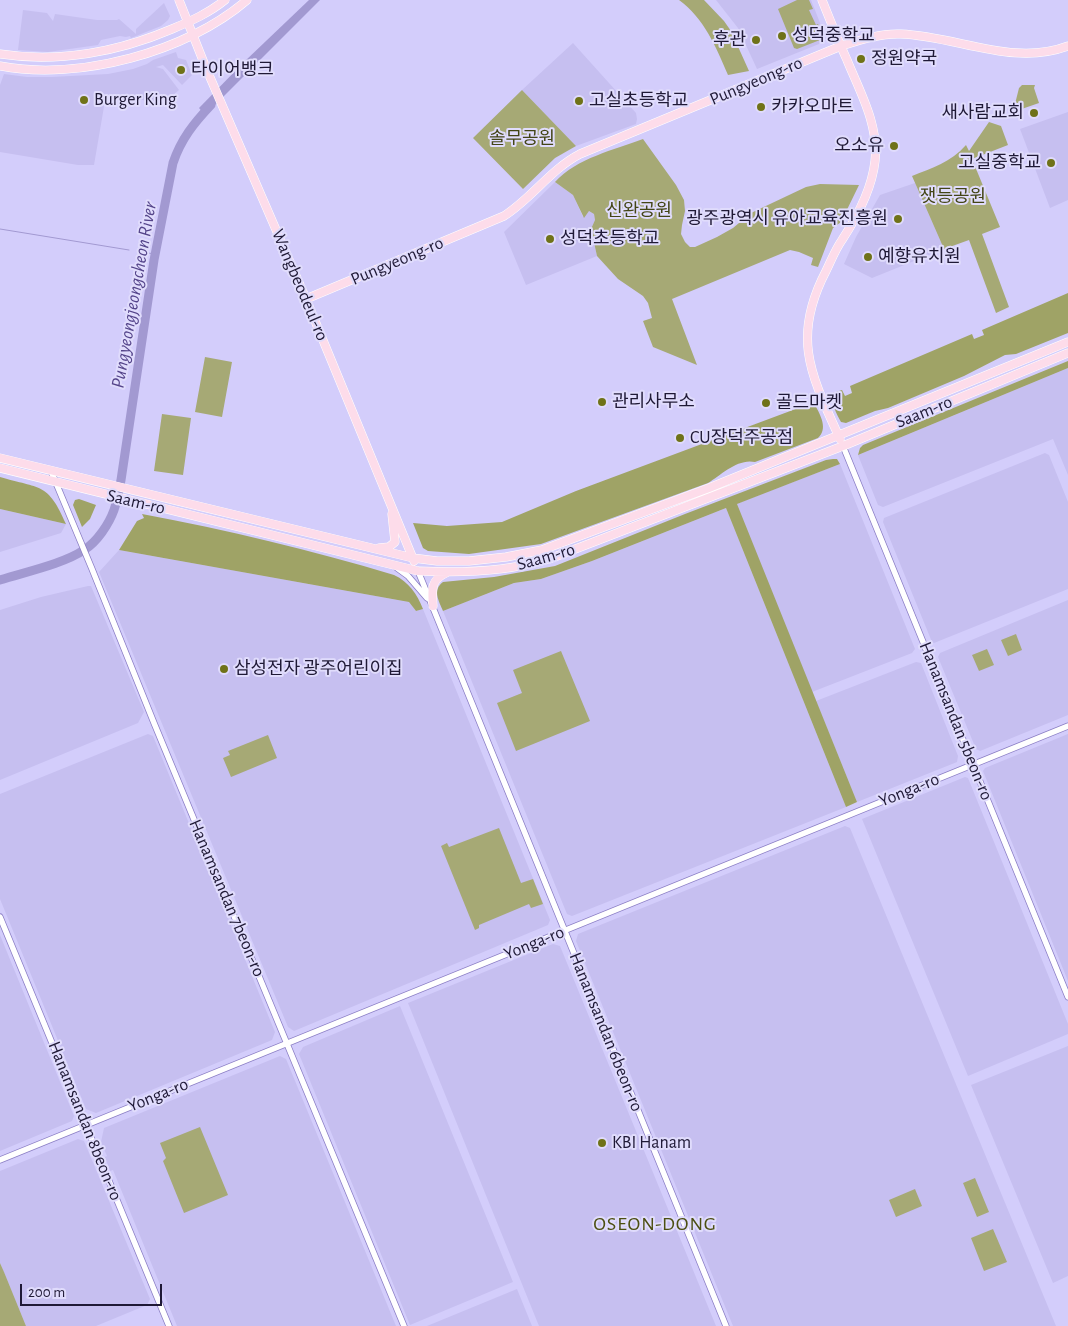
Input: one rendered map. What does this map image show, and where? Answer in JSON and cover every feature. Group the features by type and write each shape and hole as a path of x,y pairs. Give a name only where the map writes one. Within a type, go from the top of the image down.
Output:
{"main road":[{"name":"Wangbeodeul-ro","path":"179,0 206,68 306,299 418,570"},
{"path":"0,54 44,58 108,50 147,39 188,23 214,9 225,0"},
{"path":"0,66 51,71 83,68 130,58 193,36 222,20 247,0"},
{"path":"822,0 868,112 875,141 875,161 868,188 856,216 820,283 808,318 807,342 809,360 843,446"},
{"name":"Pungyeong-ro","path":"306,299 504,216 523,203 558,168 580,154 841,46 893,34 921,36 1024,54 1043,53 1068,46"},
{"name":"Saam-ro","path":"0,458 413,558 437,561 469,561 506,557 542,550 709,488 1068,342"},
{"name":"Saam-ro","path":"0,468 418,570 471,571 543,560 843,446 1068,354"},
{"path":"373,548 389,547 395,542 389,500"},
{"path":"433,606 433,583 439,576 448,572"}],"street":[{"name":"Hanamsandan 5beon-ro","path":"843,446 1068,997"},
{"name":"Hanamsandan 7beon-ro","path":"51,470 404,1326"},
{"path":"384,562 403,571 420,588 433,606"},
{"name":"Hanamsandan 6beon-ro","path":"418,570 726,1326"},
{"name":"Yonga-ro","path":"0,1160 1068,726"},
{"name":"Hanamsandan 8beon-ro","path":"0,917 169,1326"}],"shaded area":[{"path":"309,0 320,0 205,115 199,108"},
{"name":"성덕중학교","path":"716,0 811,0 824,33 823,38 819,44 757,69 738,28"},
{"path":"164,3 170,16 168,20 161,26 131,38 130,36 120,36 101,40 98,45 48,52 18,50 23,10 47,13 53,21 55,14 97,20 119,19 136,34 136,29"},
{"name":"고실초등학교","path":"573,43 636,113 637,119 636,124 576,146 522,90"},
{"path":"176,52 178,58 186,60 192,75 182,85 163,65 156,67 163,69 179,90 164,103 106,95 94,165 78,165 0,152 0,85 4,74 27,77 52,77 108,74 133,69"},
{"name":"고실중학교","path":"1068,112 1068,200 1050,208 1020,129"},
{"name":"성덕초등학교","path":"555,182 573,195 583,217 589,211 594,214 595,220 591,229 597,256 526,285 504,232"},
{"name":"광주광역시 유아교육진흥원","path":"915,183 944,249 872,278 844,264 856,237 880,195"},
{"path":"1068,368 1068,475 1053,439 883,507 878,505 858,455"},
{"path":"1045,453 1049,455 1068,502 1068,589 934,643 932,642 883,522 884,518"},
{"path":"840,464 915,649 912,653 812,692 736,504"},
{"path":"726,508 846,807 572,916 567,914 443,611 514,583 541,579 592,561"},
{"path":"0,509 66,524 61,533 0,552"},
{"path":"119,550 409,602 416,611 423,609 550,920 548,925 294,1031 288,1027 99,572"},
{"path":"91,586 144,712 138,723 0,780 0,610 41,597"},
{"path":"1068,600 1068,715 980,751 976,749 938,657 940,653"},
{"path":"916,662 921,663 958,756 957,762 857,802 816,701"},
{"path":"148,734 153,736 275,1032 272,1040 96,1113 86,1109 0,899 0,794"},
{"path":"1068,734 1068,981 983,771 985,768"},
{"path":"965,777 968,778 1068,1024 1068,1034 968,1076 862,819"},
{"path":"845,826 850,828 1056,1326 733,1326 576,941 578,934"},
{"path":"0,935 74,1116 72,1121 0,1151"},
{"path":"553,944 560,946 716,1326 539,1326 408,1003"},
{"path":"400,1006 513,1282 410,1325 299,1054 303,1047"},
{"path":"1068,1046 1068,1276 1053,1283 971,1085"},
{"path":"280,1056 286,1059 396,1326 177,1326 113,1170 110,1171 105,1157 107,1156 101,1142 104,1128"},
{"path":"78,1139 84,1141 150,1299 147,1305 96,1326 26,1326 0,1263 0,1171"},
{"path":"517,1289 532,1326 427,1326"}],"green space":[{"path":"679,0 704,0 731,31 749,71 728,75 714,44 702,24 696,15"},
{"path":"797,0 809,0 813,9 809,10 816,25 818,24 823,34 820,35 820,40 797,49 794,48 778,9"},
{"path":"1022,85 1035,85 1034,88 1039,103 1013,112 1019,88"},
{"name":"솔무공원","path":"522,90 576,146 555,158 523,189 473,138"},
{"name":"잿등공원","path":"989,122 1001,126 1008,145 972,159 1000,227 982,234 1009,307 996,313 969,240 944,249 912,176 948,160 966,145 969,151"},
{"name":"신완공원","path":"643,139 676,185 684,200 685,211 681,234 690,247 695,247 717,237 733,228 751,213 806,187 820,184 859,185 841,222 833,228 818,267 811,265 813,258 790,250 672,299 697,365 653,347 643,321 652,318 648,303 643,296 618,279 597,256 591,229 595,220 594,214 589,211 584,218 573,195 555,182 585,161"},
{"path":"1068,293 1068,333 1016,354 1005,355 964,376 888,408 875,411 846,423 841,422 833,404 833,393 842,390 845,396 852,393 850,386 972,334 974,339 984,335 982,330"},
{"path":"205,357 232,362 222,417 195,412"},
{"path":"1068,361 1068,368 858,455 863,445"},
{"path":"809,404 815,405 822,422 823,431 818,438 755,462 742,462 708,483 541,544 469,554 428,551 423,548 413,523 447,526 502,522 576,491"},
{"path":"162,414 191,418 183,475 154,471"},
{"path":"837,459 840,464 737,504 857,802 846,807 726,508 592,561 541,579 514,583 443,611 438,600 438,588 443,582 494,577 555,566 826,460"},
{"path":"0,477 41,489 54,501 66,524 0,509"},
{"path":"79,499 96,505 90,519 82,527 73,505 75,500"},
{"path":"142,514 269,541 394,575 412,589 423,609 416,611 409,602 119,550 137,521 144,518"},
{"path":"1016,634 1022,650 1008,656 1001,640"},
{"path":"987,649 994,665 979,671 972,655"},
{"path":"561,651 590,721 516,751 497,703 522,693 513,670"},
{"path":"268,735 277,758 231,777 223,758 230,755 228,751"},
{"path":"499,828 521,883 533,879 543,904 531,908 529,904 479,925 479,928 475,930 441,846 447,843 449,847"},
{"path":"200,1127 228,1195 184,1213 163,1161 166,1158 160,1143"},
{"path":"975,1178 989,1212 977,1217 963,1183"},
{"path":"915,1189 922,1206 896,1217 889,1200"},
{"path":"993,1229 1007,1262 984,1271 971,1238"},
{"path":"0,1263 4,1272 26,1326 0,1326"}],"waterway":[{"name":"Pungyeongjeongcheon River","path":"0,580 55,564 84,550 102,532 112,515 121,480 154,260 173,163 180,146 189,132 211,105"},
{"path":"0,229 129,250"},
{"name":"Pungyeongjeongcheon River","path":"148,253 155,254"}],"place":[{"name":"성덕중학교","path":"782,36"},
{"name":"후관","path":"756,40"},
{"name":"정원약국","path":"861,59"},
{"name":"타이어뱅크","path":"181,70"},
{"name":"Burger King","path":"84,100"},
{"name":"고실초등학교","path":"579,101"},
{"name":"카카오마트","path":"761,107"},
{"name":"새사람교회","path":"1034,113"},
{"name":"오소유","path":"894,146"},
{"name":"고실중학교","path":"1051,163"},
{"name":"광주광역시 유아교육진흥원","path":"898,219"},
{"name":"성덕초등학교","path":"550,239"},
{"name":"예향유치원","path":"868,257"},
{"name":"관리사무소","path":"602,402"},
{"name":"골드마켓","path":"766,403"},
{"name":"CU장덕주공점","path":"680,438"},
{"name":"삼성전자 광주어린이집","path":"224,669"},
{"name":"KBI Hanam","path":"602,1143"}],"district":[{"name":"OSEON-DONG","path":"655,1224"}]}
